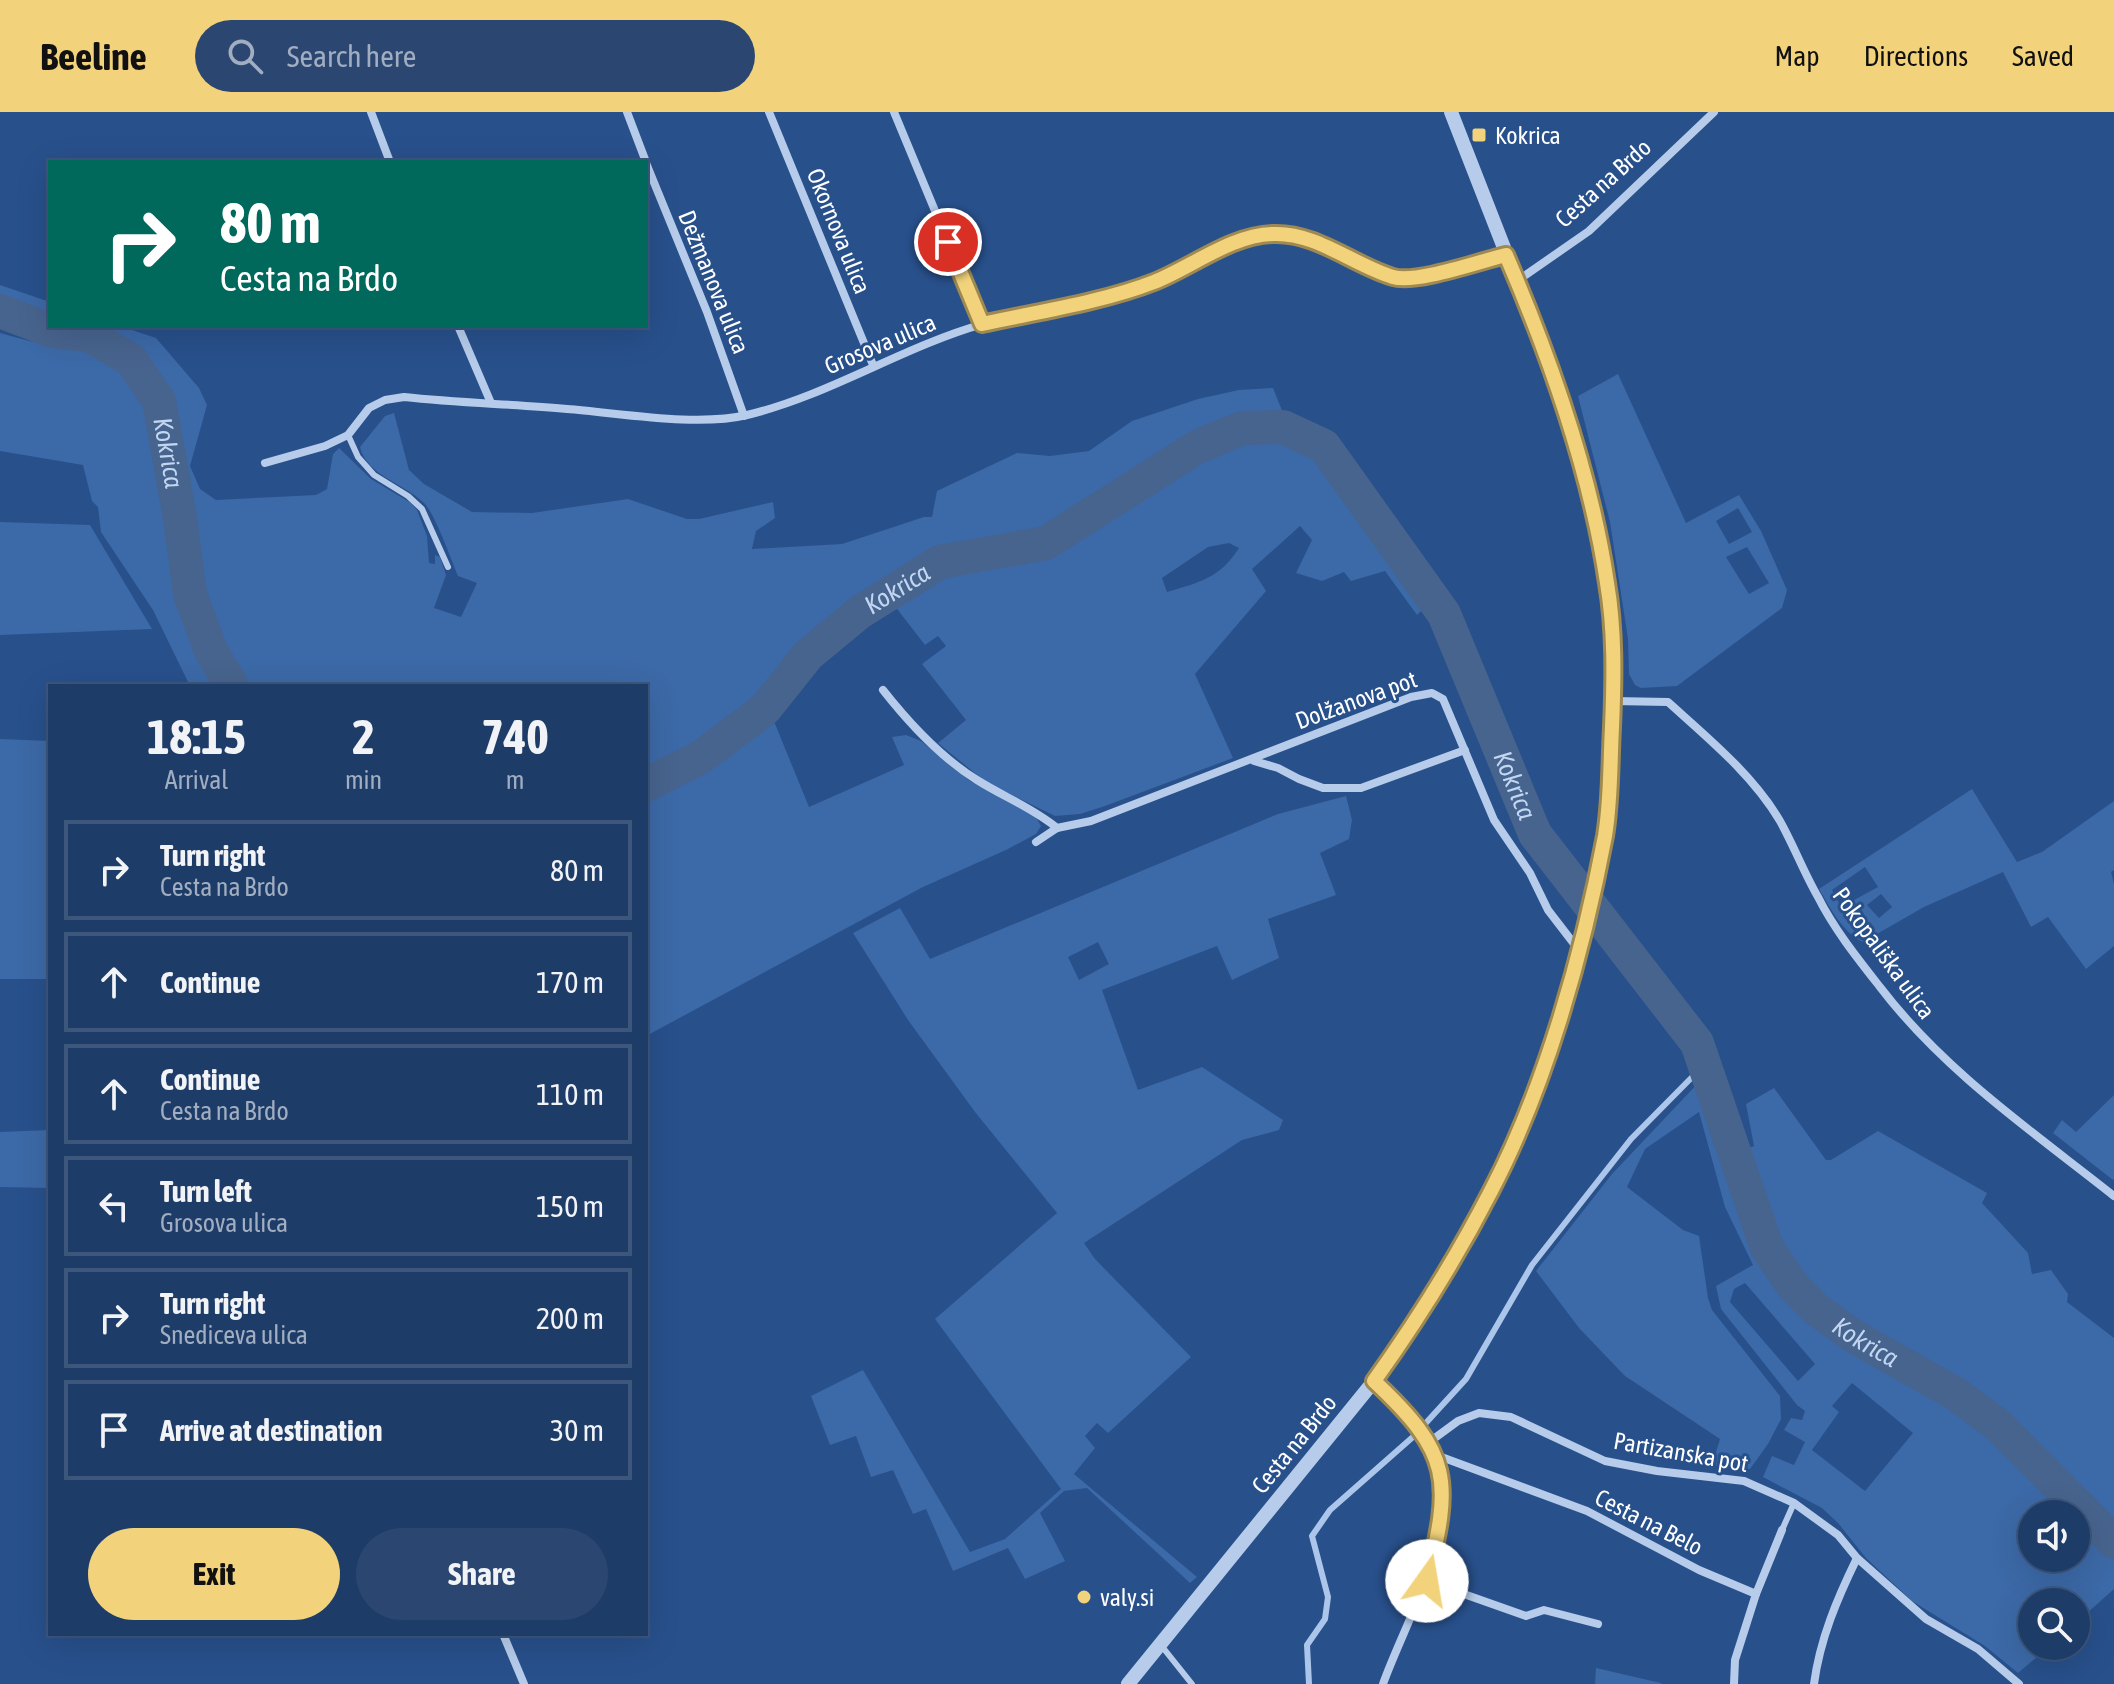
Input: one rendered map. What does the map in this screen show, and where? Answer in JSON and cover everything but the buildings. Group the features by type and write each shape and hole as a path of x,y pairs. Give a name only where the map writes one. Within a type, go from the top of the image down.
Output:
{"street":[{"path":"371,112 389,160"},
{"name":"Dežmanova ulica","path":"627,112 645,160"},
{"name":"Okornova ulica","path":"769,112 873,365"},
{"path":"894,112 982,324"},
{"path":"1451,112 1517,281"},
{"name":"Cesta na Brdo","path":"1128,1684 1374,1381 1414,1325 1492,1190 1542,1070 1578,950 1605,834 1613,701 1612,658 1608,586 1593,504 1517,281 1589,231 1714,112"},
{"name":"Dežmanova ulica","path":"648,167 707,312 744,416"},
{"name":"Grosova ulica","path":"265,463 325,446 348,435 369,408 385,400 404,397 682,419 744,416 811,396 873,365 982,324 1088,301 1154,282 1233,244 1271,234 1292,235 1314,242 1395,278 1421,276 1506,255"},
{"path":"459,328 491,403"},
{"path":"883,690 906,720 975,779 1041,814 1057,828"},
{"name":"Dolžanova pot","path":"1036,842 1057,828 1091,821 1411,697 1432,693 1443,699 1494,820 1530,873 1548,910 1578,950"},
{"name":"Pokopališka ulica","path":"1613,701 1668,702 1751,781 1779,820 1819,900 1854,953 1919,1035 1965,1078 2114,1196"},
{"path":"1253,760 1323,788 1361,788 1465,750"},
{"path":"1374,1381 1408,1412 1436,1455 1442,1476 1443,1509 1427,1581 1409,1617 1383,1684"},
{"name":"Partizanska pot","path":"1428,1443 1458,1421 1479,1413 1511,1417 1605,1461 1657,1471 1744,1481 1794,1503 1838,1535 1857,1558 1926,1619 1978,1649 2019,1684"},
{"name":"Cesta na Belo","path":"1436,1455 1587,1511 1699,1570 1756,1594"},
{"path":"1734,1684 1735,1660 1756,1594 1782,1530"},
{"path":"1814,1684 1817,1661 1833,1610 1857,1558"},
{"path":"1427,1581 1526,1616 1544,1610 1598,1624"},
{"path":"504,1636 524,1684"}],"lane":[{"path":"348,435 358,457 374,475 408,496 422,509 448,567"},
{"path":"1782,1530 1794,1503"},
{"path":"1160,1644 1192,1684"}],"shaded area":[{"path":"0,285 48,301 48,314 34,311 0,294"},
{"path":"96,328 126,328 156,338 199,388 207,405 190,466 200,489 216,500 316,495 327,489 333,454 339,448 371,479 411,503 417,510 427,536 429,563 435,564 435,555 440,557 446,575 434,608 461,617 477,583 458,576 438,526 424,503 370,465 360,447 385,416 394,413 409,470 424,484 472,512 532,513 628,499 687,519 699,519 773,502 775,518 756,531 752,549 842,544 932,517 937,491 1017,453 1050,456 1089,451 1132,421 1198,399 1239,390 1273,388 1285,418 1263,419 1221,429 1191,443 1157,468 1041,537 1020,545 941,553 900,574 816,636 749,714 681,754 668,767 648,776 648,684 245,684 201,614 188,516 164,391 142,352"},
{"path":"0,333 37,343 85,348 101,353 126,371 144,395 156,423 164,454 174,551 184,609 201,656 221,684 189,684 153,610 101,532 98,507 92,501 83,465 0,451"},
{"path":"1618,374 1686,523 1739,495 1761,531 1787,590 1782,608 1677,686 1641,688 1635,685 1629,674 1628,639 1610,522 1578,396","holes":["1738,508 1752,532 1729,544 1716,521","1747,547 1769,583 1749,594 1726,557"]},
{"path":"1268,433 1316,455 1335,475 1384,545 1422,610 1417,615 1385,571 1351,581 1344,572 1322,581 1296,573 1312,540 1300,526 1252,569 1266,591 1195,674 1233,758 1105,806 1080,814 1055,816 987,783 938,743 966,720 922,664 946,646 938,636 925,645 894,605 958,567 1023,555 1068,538 1180,465 1244,436","holes":["1229,543 1239,548 1217,572 1199,582 1167,592 1162,578 1208,547"]},
{"path":"0,522 90,525 152,629 0,635"},
{"path":"771,714 809,807 904,765 892,737 906,735 921,741 970,781 1030,813 1041,826 1036,834 1006,850 923,887 648,1035 648,792 680,780 744,739"},
{"path":"0,739 48,741 48,979 0,979"},
{"path":"1972,789 2017,862 2042,852 2114,801 2114,870 2111,872 2114,884 2114,946 2086,969 2048,917 2031,927 2003,872 1924,907 1863,942 1843,926 1819,889","holes":["1865,867 1878,887 1841,907 1832,890","1881,894 1892,907 1879,918 1867,905"]},
{"path":"1346,796 1352,820 1349,839 1320,853 1336,895 1268,919 1279,958 1232,980 1217,946 1102,990 1138,1090 1202,1067 1283,1120 1279,1130 1242,1140 1084,1243 1095,1259 1191,1357 1108,1433 1097,1423 1085,1436 1095,1448 1074,1474 1197,1577 1190,1583 1087,1488 1064,1491 1040,1513 1065,1561 1025,1579 1008,1548 953,1571 926,1509 913,1514 893,1470 871,1477 856,1436 830,1445 811,1396 863,1370 970,1552 1005,1539 1061,1489 935,1319 1057,1213 975,1112 908,1020 853,933 900,908 930,959 1278,814","holes":["1098,942 1109,964 1079,980 1068,957"]},
{"path":"1701,1080 1751,1228 1771,1267 1788,1290 1815,1319 1835,1334 1964,1410 2064,1500 2018,1500 2018,1572 2090,1572 2090,1527 2114,1551 2114,1589 2090,1610 2090,1588 2018,1588 2018,1660 2033,1660 2018,1673 1985,1646 1912,1601 1866,1558 1822,1508 1763,1477 1772,1456 1794,1465 1805,1442 1784,1430 1791,1418 1802,1420 1805,1411 1721,1309 1716,1286 1753,1265 1725,1207 1699,1112 1645,1149 1627,1187 1683,1230 1699,1236 1712,1310 1780,1396 1781,1419 1750,1469 1712,1465 1720,1439 1625,1376 1579,1328 1536,1271 1612,1174","holes":["1745,1283 1815,1364 1798,1381 1730,1302 1734,1289","1852,1383 1913,1433 1865,1491 1812,1450 1839,1412 1832,1406"]},
{"path":"1774,1088 1826,1160 1831,1160 1878,1131 1987,1193 1982,1203 2028,1253 2032,1274 2051,1270 2068,1294 2067,1302 2114,1338 2114,1534 2090,1510 2090,1500 2079,1500 2005,1419 1956,1384 1866,1337 1819,1300 1795,1276 1775,1243 1757,1203 1748,1148 1754,1146 1746,1104"},
{"path":"2114,1095 2113,1180 2053,1133 2062,1120 2076,1132"},
{"path":"48,1130 48,1188 0,1187 0,1132"},
{"path":"1596,1668 1661,1683 1661,1684 1595,1684"}],"waterway":[{"name":"Kokrica","path":"0,311 52,331 89,335 131,360 159,401 190,594 211,651 231,684"},
{"name":"Kokrica","path":"648,784 701,757 765,709 808,655 860,612 940,562 1046,543 1197,447 1242,428 1283,427 1324,446 1444,614 1535,834 1697,1043 1767,1248 1793,1286 1817,1310 1855,1337 1956,1394 1998,1425 2114,1542"},
{"path":"1309,1684 1307,1645 1325,1619 1328,1597 1312,1536 1330,1510 1414,1436 1466,1379 1532,1265 1631,1139 1705,1064"}],"place":[{"name":"Kokrica","path":"1479,135"},
{"name":"valy.si","path":"1084,1597"}],"route":[{"path":"948,242 982,324 1088,301 1154,282 1233,244 1271,234 1292,235 1314,242 1395,278 1421,276 1506,255 1550,373 1593,504 1608,586 1613,701 1610,787 1605,834 1578,950 1556,1028 1521,1124 1492,1190 1414,1325 1374,1381 1408,1412 1436,1455 1442,1476 1443,1509 1427,1581"}]}
